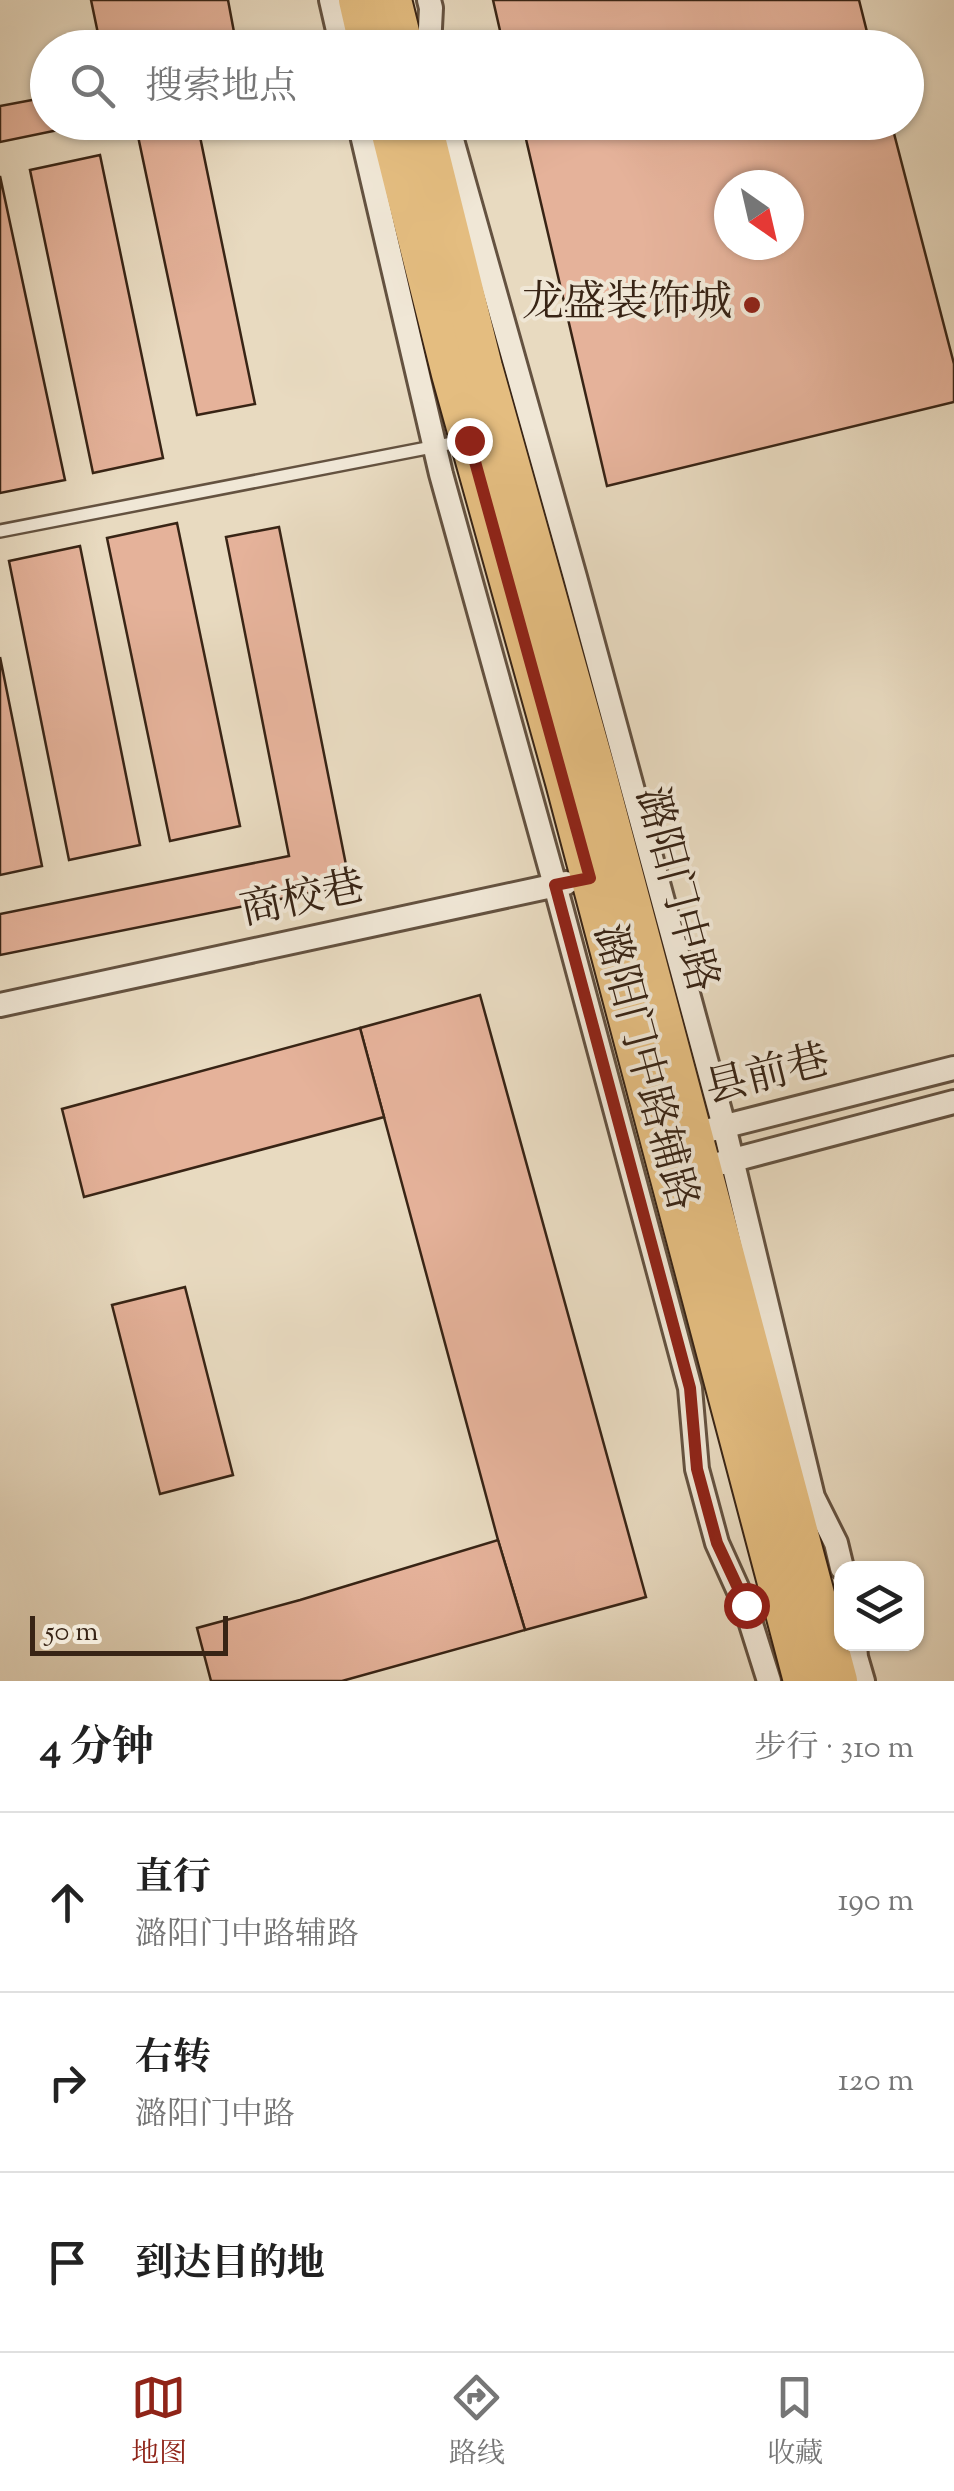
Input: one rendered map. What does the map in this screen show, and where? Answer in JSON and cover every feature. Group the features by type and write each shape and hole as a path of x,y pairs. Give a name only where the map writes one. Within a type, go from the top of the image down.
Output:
{"main road":[{"path":"358,0 365,30"},
{"path":"392,0 400,30"},
{"name":"潞阳门中路","path":"393,140 468,439 589,878 704,1150 838,1681"},
{"name":"潞阳门中路","path":"425,140 468,439"},
{"name":"潞阳门中路","path":"704,1150 803,1681"}],"street":[{"path":"331,0 338,30"},
{"path":"429,0 429,30"},
{"path":"365,140 468,439"},
{"name":"潞阳门中路辅路","path":"452,140 580,596 704,1150 813,1496 840,1561"},
{"name":"潞阳门中路辅路","path":"589,878 690,1388 697,1469 717,1543 746,1605 770,1681"},
{"name":"商校巷","path":"0,1005 589,878"},
{"name":"县前巷","path":"704,1150 954,1068"},
{"name":"县前巷","path":"704,1150 954,1102"},
{"path":"856,1651 863,1681"}],"lane":[{"path":"0,531 468,439"}],"building":[{"path":"91,0 228,0 234,30 97,30"},
{"path":"493,0 859,0 866,30 500,30"},
{"path":"30,100 30,136 0,142 0,106"},
{"path":"139,140 201,140 255,404 197,415"},
{"name":"龙盛装饰城","path":"526,140 896,140 954,364 954,402 607,486"},
{"path":"100,155 163,458 93,473 30,170"},
{"path":"0,176 65,480 0,493"},
{"path":"177,523 240,826 170,841 107,538"},
{"path":"279,527 350,885 0,955 0,914 289,856 226,537"},
{"path":"80,546 140,845 69,860 9,561"},
{"path":"0,657 42,866 0,875"},
{"path":"480,995 646,1597 525,1630 360,1028"},
{"path":"360,1028 384,1117 84,1197 62,1109"},
{"path":"185,1287 233,1475 160,1494 112,1305"},
{"path":"498,1540 525,1630 342,1681 211,1681 197,1628"}],"place":[{"name":"龙盛装饰城","path":"752,305"}],"route":[{"path":"469,440 590,878 555,885 690,1388 697,1469 717,1543 746,1605"}]}
